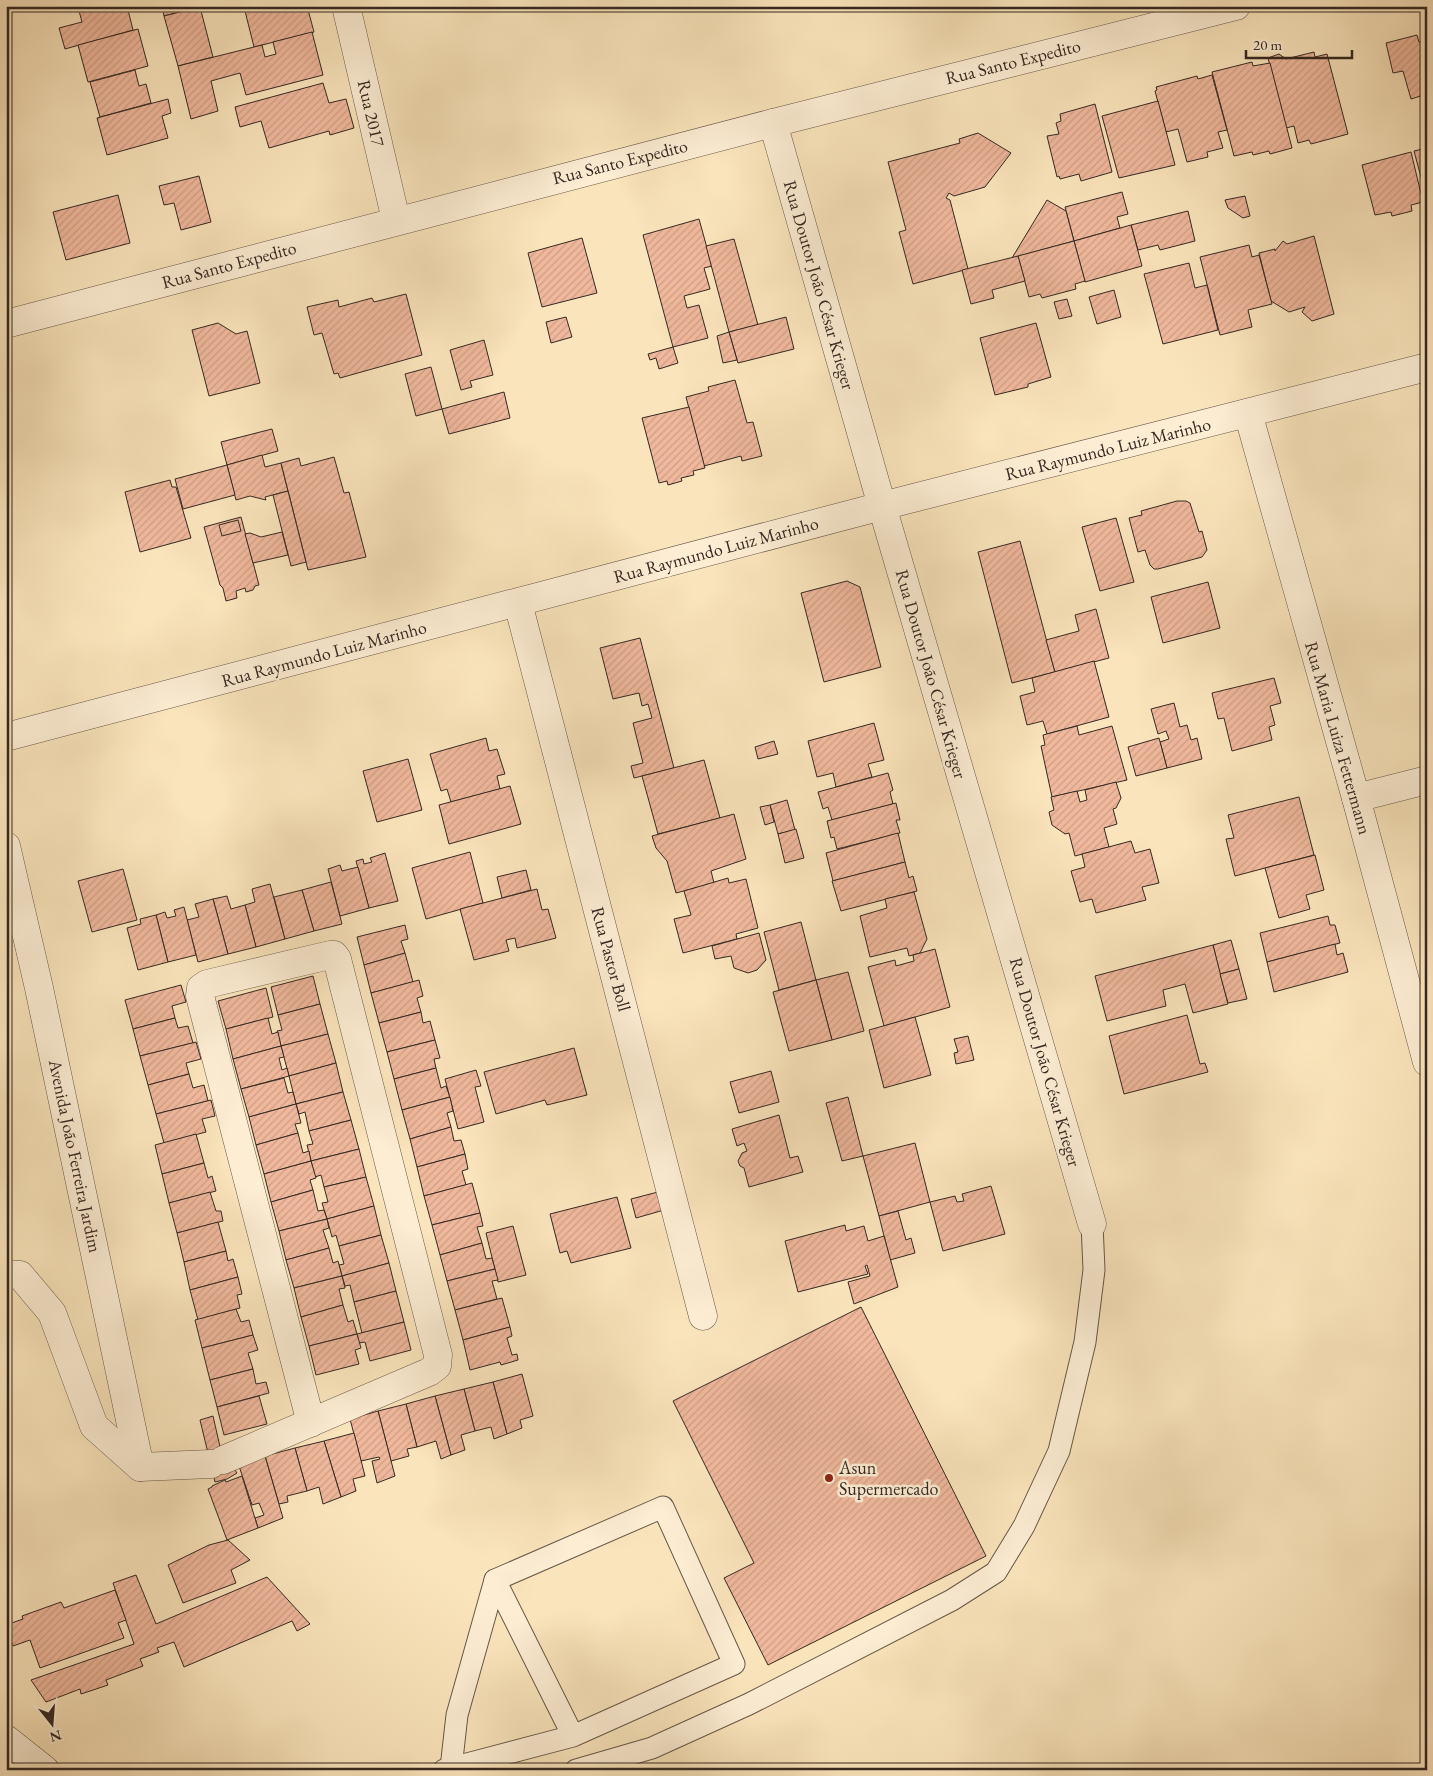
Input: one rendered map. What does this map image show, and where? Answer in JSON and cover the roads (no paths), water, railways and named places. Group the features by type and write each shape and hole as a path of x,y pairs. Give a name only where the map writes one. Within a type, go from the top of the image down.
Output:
{"street":[{"name":"Rua 2017","path":"346,6 396,220"},
{"name":"Rua Santo Expedito","path":"6,324 396,220 1236,6"},
{"name":"Rua Doutor João César Krieger","path":"774,123 882,506 1092,1224"},
{"name":"Rua Raymundo Luiz Marinho","path":"6,737 882,506 1427,366"},
{"name":"Rua Maria Luiza Fettermann","path":"1248,413 1356,798 1427,1062"},
{"name":"Rua Pastor Boll","path":"518,603 704,1316"},
{"path":"1356,798 1427,780"},
{"name":"Avenida João Ferreira Jardim","path":"6,846 39,988 140,1467"},
{"path":"6,1274 20,1275 52,1313 94,1426 140,1467 217,1462 312,1423 429,1372 437,1366 438,1355 337,959 334,955 330,954 207,984 201,988 200,996 312,1423"},
{"path":"6,1739 45,1770"},
{"path":"6,1761 25,1770"}],"lane":[{"path":"576,1770 652,1748 749,1704 952,1600 996,1572 1024,1526 1059,1451 1085,1342 1094,1270 1092,1224"},
{"path":"664,1507 734,1664 573,1736 455,1769 457,1715 495,1580 664,1507"},
{"path":"495,1580 573,1736"}],"place":[{"name":"Asun Supermercado","path":"829,1478"}]}
